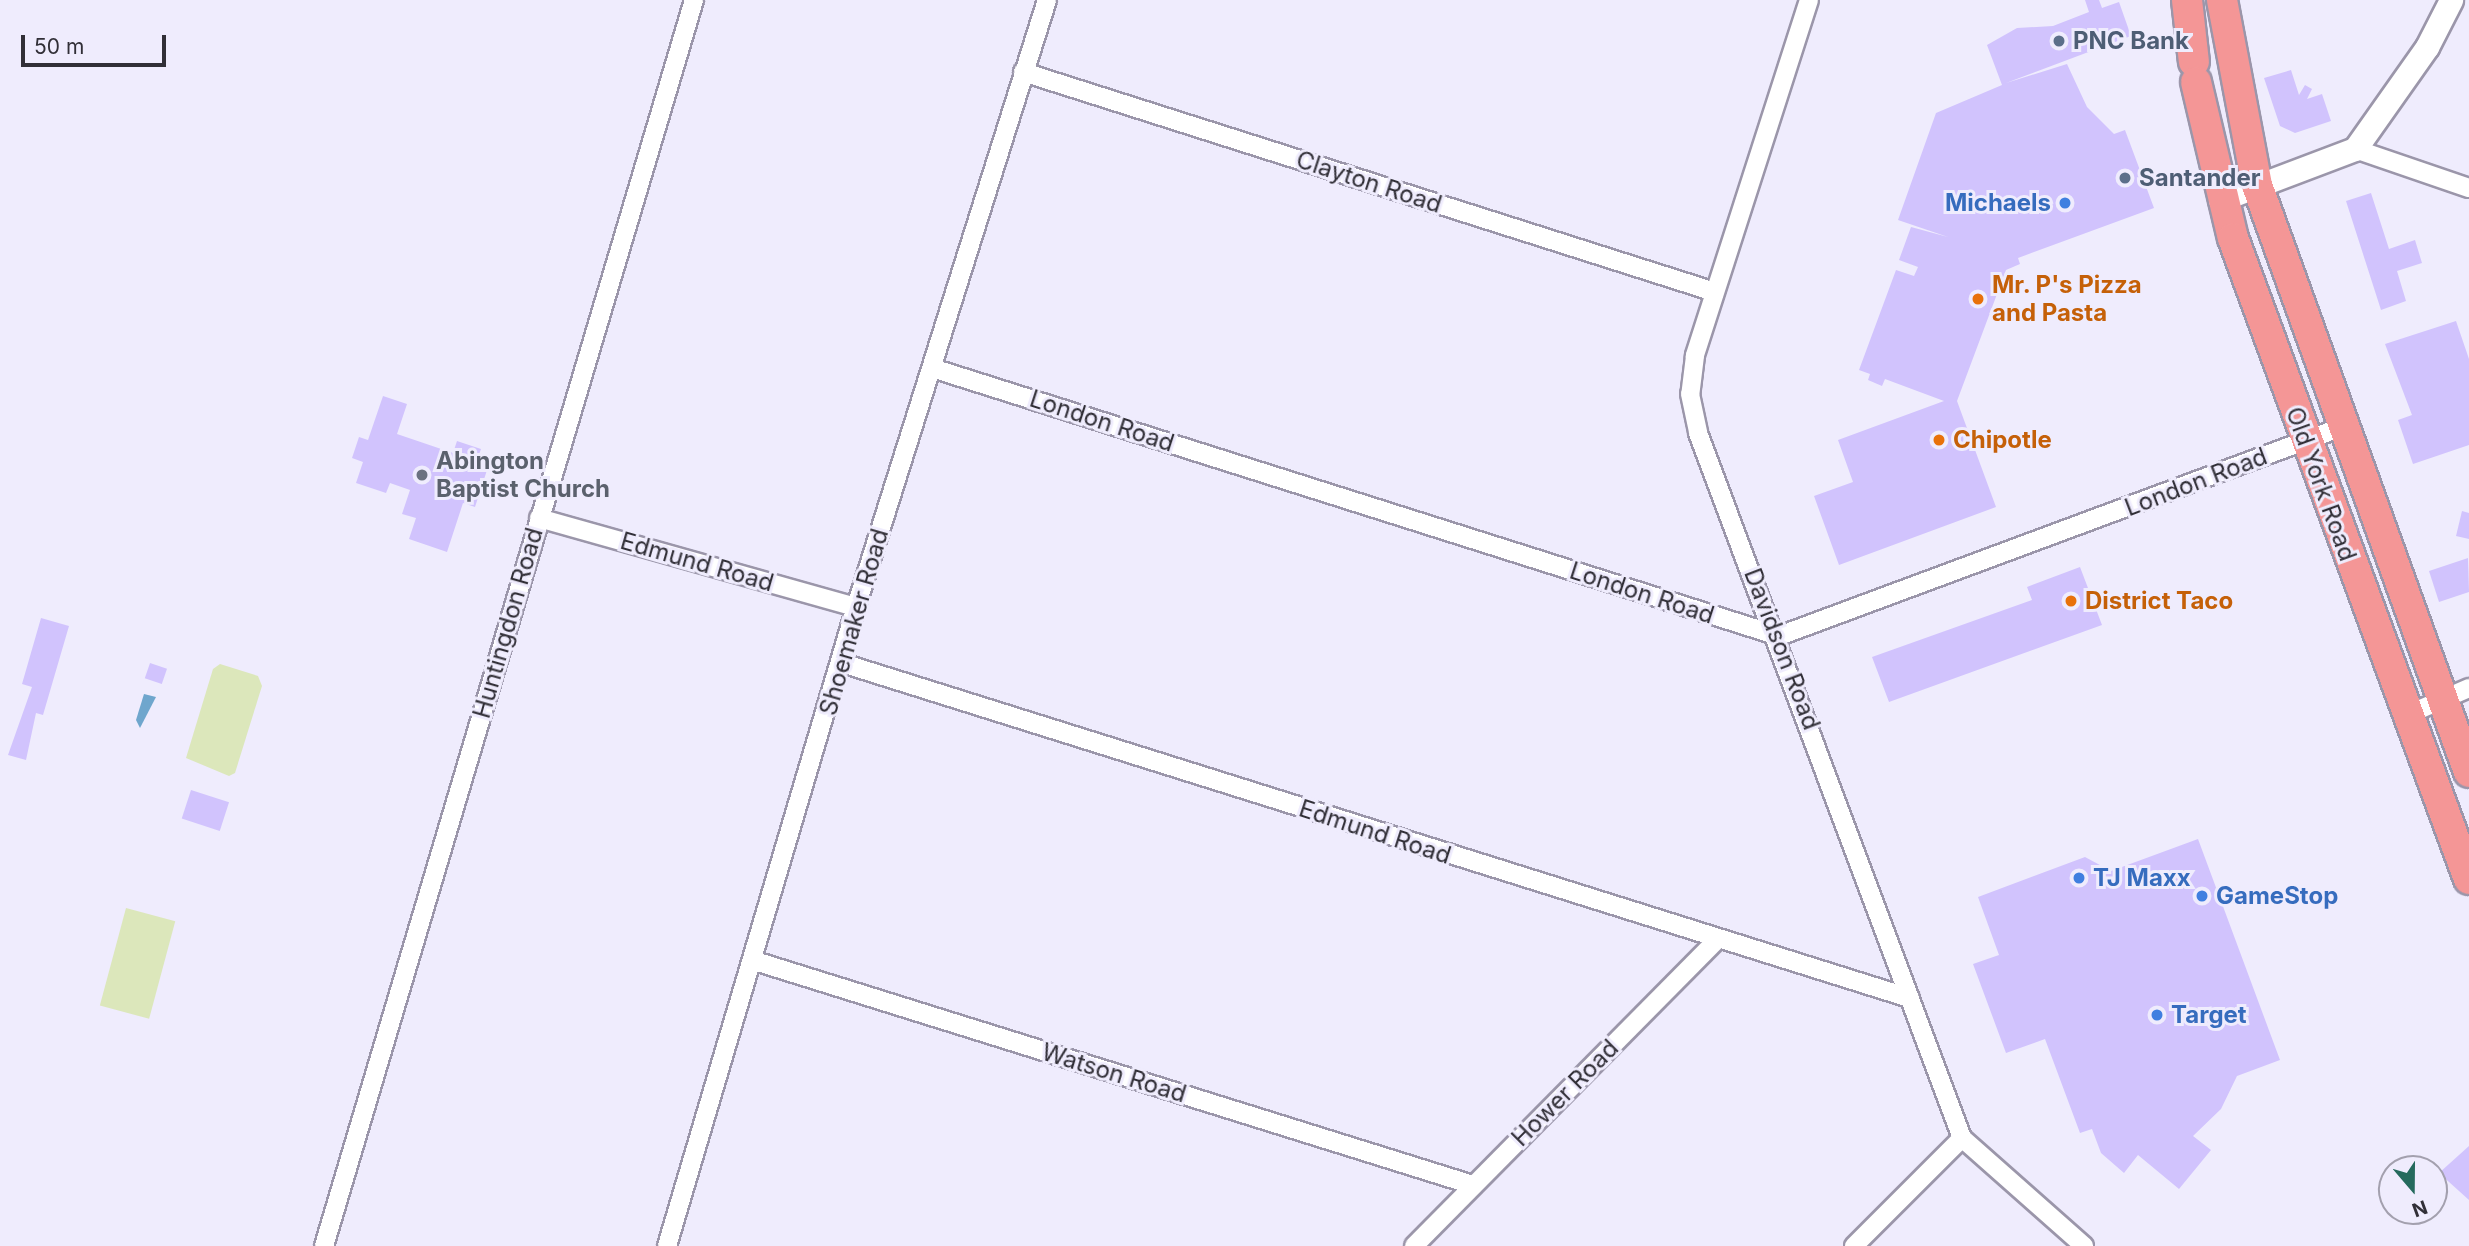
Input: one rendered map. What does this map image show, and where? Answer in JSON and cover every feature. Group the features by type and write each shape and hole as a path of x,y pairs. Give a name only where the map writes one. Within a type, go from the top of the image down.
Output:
{"highway":[{"name":"Old York Road","path":"2187,0 2195,72 2221,200 2305,441 2469,879"},
{"name":"Old York Road","path":"2222,0 2257,185 2342,427 2456,695 2469,772"}],"street":[{"name":"Huntingdon Road","path":"324,1246 694,0"},
{"name":"Shoemaker Road","path":"667,1246 755,961 856,607 1047,0"},
{"name":"Davidson Road","path":"1809,0 1715,292 1690,394 1698,433 1779,636 1962,1138 2084,1246"},
{"path":"2221,200 2356,149 2427,47 2451,0"},
{"name":"Clayton Road","path":"1023,72 1715,292"},
{"path":"2356,149 2469,188"},
{"name":"London Road","path":"932,368 1779,636 2342,427"},
{"name":"Edmund Road","path":"539,517 856,607"},
{"name":"Edmund Road","path":"842,663 1717,940 1910,998"},
{"path":"2407,715 2456,695"},
{"name":"Hower Road","path":"1414,1246 1717,940"},
{"name":"Watson Road","path":"755,961 1473,1185"},
{"path":"1854,1246 1962,1138"}],"green space":[{"path":"220,664 258,676 262,686 235,773 229,776 186,758 213,669"},
{"path":"126,908 175,921 149,1019 100,1006"}],"water":[{"path":"144,694 156,697 140,728 136,720"}],"building":[{"path":"2085,0 2099,0 2102,8 2119,2 2131,36 2006,83 2067,64 2087,107 2114,134 2125,130 2154,208 2018,258 2020,264 2006,270 1957,401 1996,507 1839,565 1814,496 1853,482 1838,440 1944,401 1885,379 1882,386 1868,380 1870,374 1859,370 1896,270 1914,276 1918,267 1899,260 1911,227 1948,237 1898,220 1936,113 2002,85 1987,45 2017,28 2053,26 2089,12"},
{"path":"2291,70 2299,95 2305,85 2312,89 2307,99 2322,94 2331,121 2295,133 2280,126 2264,78"},
{"path":"2371,193 2389,249 2415,240 2422,263 2397,271 2406,301 2381,310 2346,201"},
{"path":"2456,321 2469,359 2469,445 2413,464 2398,420 2412,415 2385,344"},
{"name":"Abington Baptist Church","path":"383,396 407,404 397,434 453,453 457,441 481,449 476,463 488,467 475,507 463,503 447,552 409,539 416,518 402,514 410,490 390,483 386,493 356,483 363,462 352,458 359,437 368,440"},
{"path":"2462,511 2469,513 2469,539 2456,536"},
{"path":"2468,558 2469,592 2439,602 2429,571"},
{"path":"2080,567 2102,625 1889,702 1872,657 2032,600 2027,587"},
{"path":"41,618 69,626 43,715 36,713 26,760 8,755 32,687 22,684"},
{"path":"150,663 167,669 162,684 145,678"},
{"path":"191,790 229,802 220,831 182,819"},
{"path":"2198,839 2280,1060 2237,1076 2221,1109 2193,1136 2211,1150 2179,1189 2138,1155 2124,1173 2101,1153 2092,1129 2080,1133 2045,1039 2006,1053 1973,964 1999,955 1978,897 2085,857 2111,871"},
{"path":"2469,1146 2469,1200 2448,1181 2448,1165"}],"place":[{"name":"PNC Bank","path":"2059,41"},
{"name":"Santander","path":"2125,178"},
{"name":"Michaels","path":"2065,203"},
{"name":"Mr. P's Pizza and Pasta","path":"1978,299"},
{"name":"Chipotle","path":"1939,440"},
{"name":"Abington Baptist Church","path":"422,475"},
{"name":"District Taco","path":"2071,601"},
{"name":"TJ Maxx","path":"2079,878"},
{"name":"GameStop","path":"2202,896"},
{"name":"Target","path":"2157,1015"}]}
